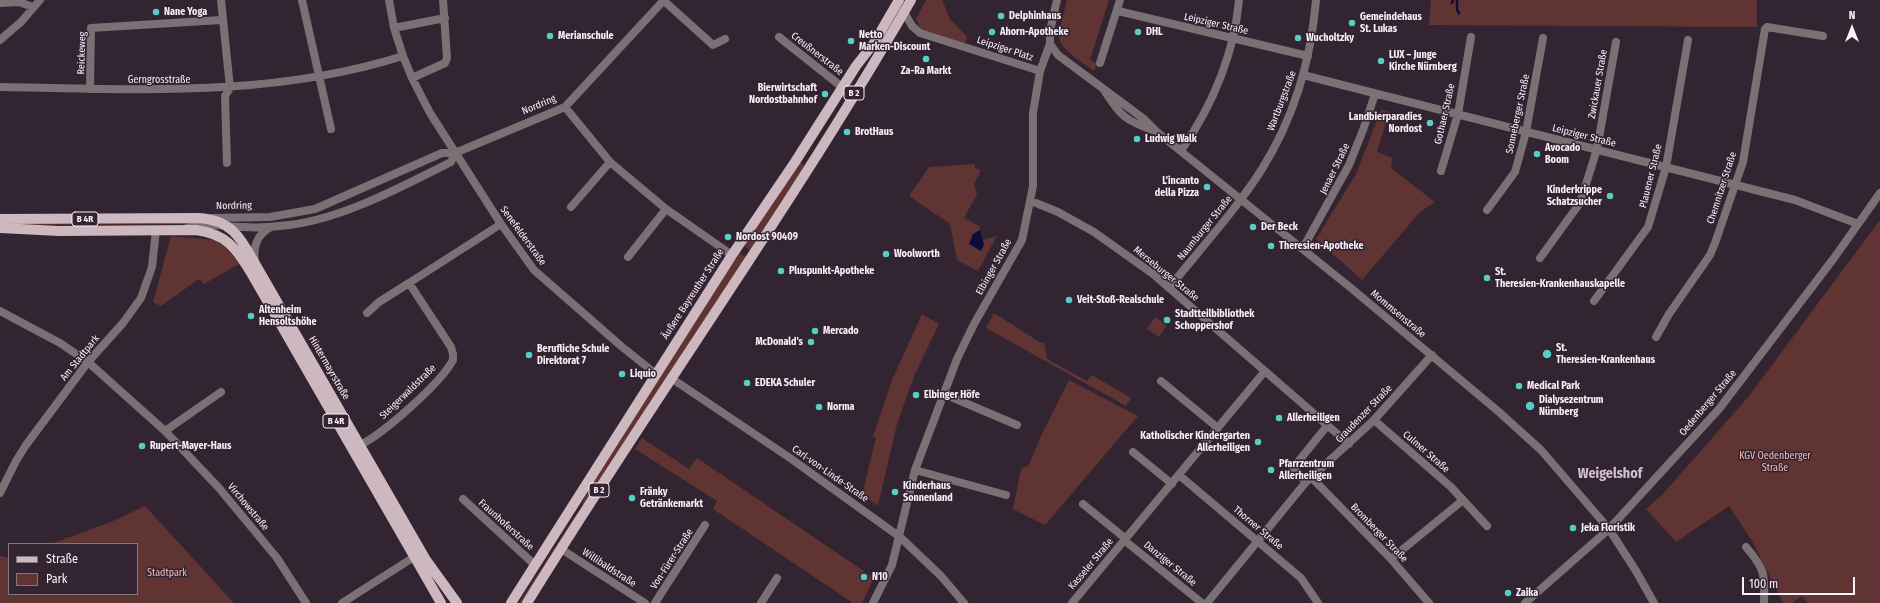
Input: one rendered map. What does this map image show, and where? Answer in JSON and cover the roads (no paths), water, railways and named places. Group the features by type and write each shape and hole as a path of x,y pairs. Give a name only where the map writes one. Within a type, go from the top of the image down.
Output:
{"main road":[{"name":"Äußere Bayreuther Straße","path":"511,603 732,255 795,162 842,87 872,46 899,0"},
{"name":"B 2","path":"528,603 671,378 829,137 911,0"},
{"name":"Nordring","path":"0,219 207,218"},
{"name":"Hintermayrstraße","path":"207,218 218,221 236,233 255,263 431,569 457,603"},
{"name":"Nordring","path":"0,228 59,231 182,230 204,231 224,238"},
{"name":"Hintermayrstraße","path":"224,238 238,252 246,265 441,603"},
{"path":"576,501 577,508 586,511"}],"street":[{"path":"0,40 21,22 40,0"},
{"path":"221,0 221,20 230,88 225,96 227,163"},
{"path":"302,0 331,130"},
{"name":"Senefelderstraße","path":"389,0 394,28 412,78 430,114 455,153 466,167 500,224 534,270 621,346 656,374"},
{"path":"412,78 445,63 447,58 443,0"},
{"path":"663,0 713,45 725,39"},
{"name":"Nordring","path":"207,218 286,216 315,210 439,154 455,153 565,107 576,98 663,0"},
{"name":"Leipziger Platz","path":"904,12 912,26 920,33 1040,71 1050,44 1050,31 1057,0"},
{"path":"1100,63 1118,11 1120,0"},
{"path":"1181,151 1210,102 1222,74 1232,38 1239,0"},
{"name":"Wartburgstraße","path":"1241,198 1262,169 1292,110 1308,56 1316,0"},
{"path":"0,3 19,2 33,7"},
{"name":"Leipziger Straße","path":"1118,11 1308,56"},
{"path":"394,28 445,18"},
{"name":"Reickeweg","path":"90,88 91,28 221,20"},
{"name":"Chemnitzer Straße","path":"1656,337 1669,314 1710,256 1735,185 1743,162 1764,29 1767,27 1823,36"},
{"name":"Creußnerstraße","path":"779,37 842,87"},
{"name":"Gothaer Straße","path":"1441,171 1458,114 1471,37"},
{"name":"Sonneberger Straße","path":"1487,210 1515,172 1526,132 1543,38"},
{"name":"Plauener Straße","path":"1594,301 1648,227 1666,167 1688,40"},
{"name":"Zwickauer Straße","path":"1540,258 1580,203 1596,149 1616,42"},
{"name":"Mommsenstraße","path":"1050,44 1058,54 1102,88 1116,110 1133,122 1157,132 1241,198 1432,355 1541,450 1608,529 1636,571 1654,603"},
{"name":"Gerngrosstraße","path":"0,88 189,90 230,88 318,77 403,56"},
{"name":"Elbinger Straße","path":"873,603 890,570 900,537 915,470 967,337 1022,240 1033,186 1032,121 1040,71"},
{"name":"Leipziger Straße","path":"1303,75 1795,200 1858,224"},
{"name":"Jenaer Straße","path":"1303,248 1349,165 1375,94"},
{"path":"565,107 610,162 666,209 732,255"},
{"name":"Nordring","path":"182,230 195,225 271,227 308,222 351,208 450,162 455,153"},
{"path":"571,207 610,162"},
{"name":"Oedenberger Straße","path":"1525,603 1608,529 1723,403 1880,193"},
{"name":"Naumburger Straße","path":"1169,288 1241,198"},
{"name":"Merseburger Straße","path":"1031,201 1058,212 1094,232 1169,288 1349,444"},
{"path":"628,257 666,209"},
{"path":"224,238 224,231 235,218"},
{"path":"366,313 379,302 500,224"},
{"path":"255,263 255,248 258,238 271,227"},
{"name":"Am Stadtpark","path":"0,493 16,461 88,362 123,323 141,298 152,267 156,230"},
{"name":"Steigerwaldstraße","path":"360,446 376,436 420,397 453,360 451,348 410,283"},
{"name":"Virchowstraße","path":"0,311 60,343 88,362 165,431 219,488 277,558 306,603"},
{"name":"Graudenzer Straße","path":"1206,603 1309,480 1374,420 1432,355"},
{"name":"Kasseler Straße","path":"1072,603 1265,371"},
{"name":"Carl-von-Linde-Straße","path":"671,378 790,458 900,537 941,576 964,603"},
{"path":"1161,381 1218,428"},
{"path":"165,431 221,392"},
{"path":"944,394 1017,425"},
{"name":"Culmer Straße","path":"1374,420 1451,487 1487,526"},
{"name":"Graudenzer Straße","path":"1309,480 1293,468 1327,426"},
{"path":"1132,452 1172,484"},
{"path":"915,470 1006,495"},
{"name":"Thorner Straße","path":"1179,475 1258,540 1301,578 1318,603"},
{"name":"Bromberger Straße","path":"1309,480 1391,559 1429,603"},
{"name":"Fraunhoferstraße","path":"463,499 535,565"},
{"path":"1391,559 1463,500"},
{"name":"Kasseler Straße","path":"1083,504 1125,540"},
{"name":"Von-Fürer-Straße","path":"655,603 705,525"},
{"name":"Danziger Straße","path":"1125,540 1202,603"},
{"path":"1746,547 1758,561 1763,571 1765,578 1764,603"},
{"name":"Willibaldstraße","path":"562,549 645,603"},
{"path":"342,603 414,557"},
{"path":"761,603 777,578"}],"waterway":[{"path":"1457,0 1457,10 1459,13"}],"place":[{"name":"Nane Yoga","path":"156,12"},
{"name":"Delphinhaus","path":"1001,16"},
{"name":"Gemeindehaus St. Lukas","path":"1352,23"},
{"name":"Ahorn-Apotheke","path":"992,32"},
{"name":"DHL","path":"1138,32"},
{"name":"Merianschule","path":"550,36"},
{"name":"Wucholtzky","path":"1298,38"},
{"name":"Netto Marken-Discount","path":"851,41"},
{"name":"Za-Ra Markt","path":"926,59"},
{"name":"LUX – Junge Kirche Nürnberg","path":"1381,61"},
{"name":"Bierwirtschaft Nordostbahnhof","path":"825,94"},
{"name":"Landbierparadies Nordost","path":"1430,123"},
{"name":"BrotHaus","path":"847,132"},
{"name":"Ludwig Walk","path":"1137,139"},
{"name":"Avocado Boom","path":"1537,154"},
{"name":"L'incanto della Pizza","path":"1207,187"},
{"name":"Kinderkrippe Schatzsucher","path":"1610,196"},
{"name":"Der Beck","path":"1253,227"},
{"name":"Nordost 90409","path":"728,237"},
{"name":"Theresien-Apotheke","path":"1271,246"},
{"name":"Woolworth","path":"886,254"},
{"name":"Pluspunkt-Apotheke","path":"781,271"},
{"name":"St. Theresien-Krankenhauskapelle","path":"1487,278"},
{"name":"Veit-Stoß-Realschule","path":"1069,300"},
{"name":"Altenheim Hensoltshöhe","path":"251,316"},
{"name":"Stadtteilbibliothek Schoppershof","path":"1167,320"},
{"name":"Mercado","path":"815,331"},
{"name":"McDonald's","path":"811,342"},
{"name":"St. Theresien-Krankenhaus","path":"1547,354"},
{"name":"Berufliche Schule Direktorat 7","path":"529,355"},
{"name":"Liquio","path":"622,374"},
{"name":"EDEKA Schuler","path":"747,383"},
{"name":"Medical Park","path":"1519,386"},
{"name":"Elbinger Höfe","path":"916,395"},
{"name":"Dialysezentrum Nürnberg","path":"1530,406"},
{"name":"Norma","path":"819,407"},
{"name":"Allerheiligen","path":"1279,418"},
{"name":"Katholischer Kindergarten Allerheiligen","path":"1258,442"},
{"name":"Rupert-Mayer-Haus","path":"142,446"},
{"name":"Pfarrzentrum Allerheiligen","path":"1271,470"},
{"name":"Kinderhaus Sonnenland","path":"895,492"},
{"name":"Fränky Getränkemarkt","path":"632,498"},
{"name":"Jeka Floristik","path":"1573,528"},
{"name":"N10","path":"864,577"},
{"name":"Zaika","path":"1508,593"}],"district":[{"name":"Weigelshof","path":"1610,474"}],"park label":[{"name":"KGV Oedenberger Straße","path":"1775,462"},
{"name":"Stadtpark","path":"167,573"}]}
